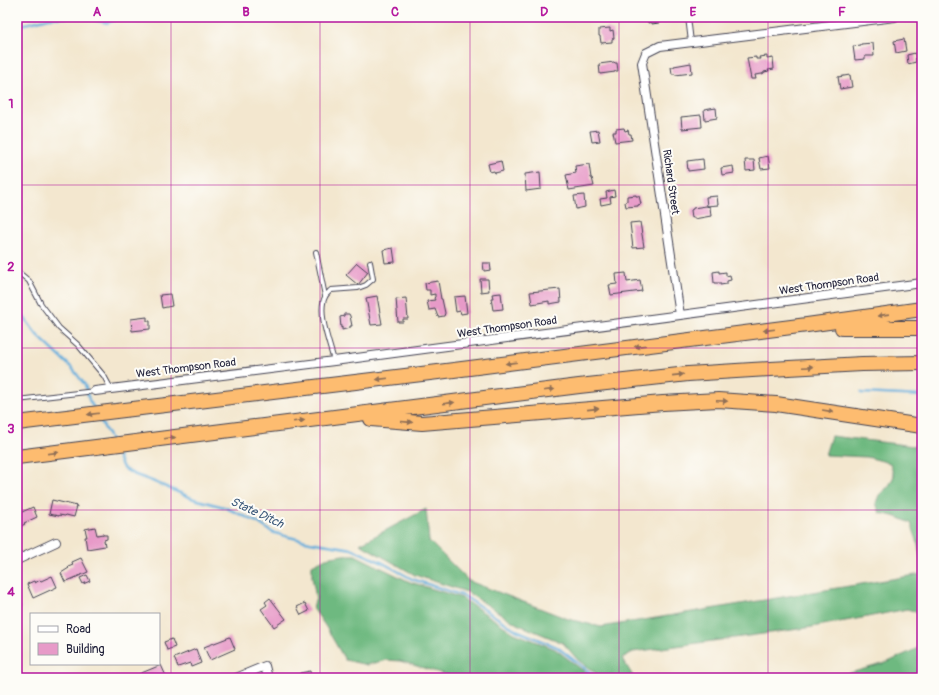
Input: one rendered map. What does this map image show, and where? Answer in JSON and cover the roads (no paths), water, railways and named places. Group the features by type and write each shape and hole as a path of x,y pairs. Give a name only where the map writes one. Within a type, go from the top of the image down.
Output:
{"highway":[{"path":"17,423 430,373 922,309"},
{"path":"807,325 826,328 922,328"},
{"path":"17,457 630,380 688,374 752,370 862,364 922,363"},
{"path":"340,416 422,423 663,403 718,400 776,404 922,426"}],"street":[{"path":"691,42 895,17"},
{"name":"Richard Street","path":"680,315 642,63 646,53 660,46 691,42"},
{"name":"West Thompson Road","path":"95,391 334,361 922,283"},
{"path":"17,560 56,542"},
{"path":"236,678 265,666 268,678"}],"lane":[{"path":"688,17 691,42"},
{"path":"316,252 325,296 323,304 323,319 334,361"},
{"path":"325,296 331,290 358,288 366,285 373,279 370,262"},
{"path":"17,271 29,281 41,304 59,328 78,345 104,376 110,389"},
{"path":"17,400 95,391"}],"waterway":[{"name":"State Ditch","path":"17,26 49,18 77,17"},
{"name":"State Ditch","path":"83,17 107,23 124,17"},
{"name":"State Ditch","path":"17,310 21,313 37,335 72,368 85,385 89,400 95,410"},
{"path":"861,393 922,396"},
{"name":"State Ditch","path":"99,418 111,440"},
{"name":"State Ditch","path":"115,450 123,468 133,474 194,499 224,507 257,522 272,532 310,542 352,549 383,563 412,579 464,596 516,630 557,647 597,678"}]}
